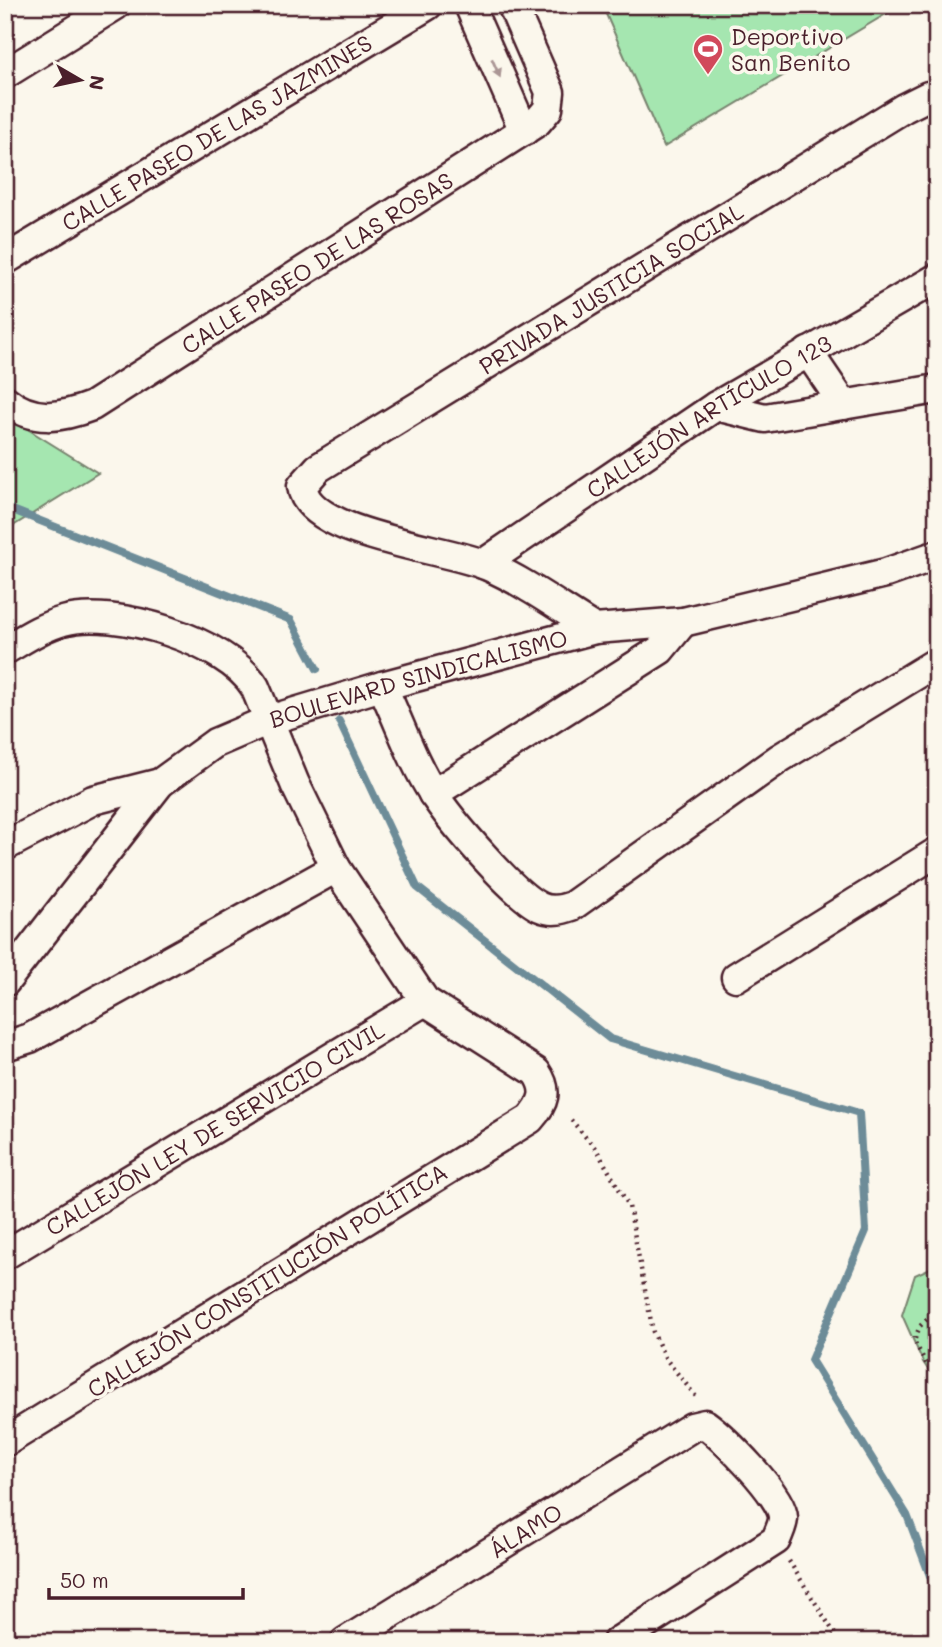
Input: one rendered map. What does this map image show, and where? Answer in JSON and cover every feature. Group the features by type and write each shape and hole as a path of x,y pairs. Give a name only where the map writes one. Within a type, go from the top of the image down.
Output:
{"street":[{"path":"5,74 116,5"},
{"name":"CALLE PASEO DE LAS JAZMINES","path":"5,260 428,5"},
{"path":"469,5 524,131"},
{"name":"CALLE PASEO DE LAS ROSAS","path":"5,400 16,409 41,416 65,416 92,406 524,131 546,113 550,92 512,5"},
{"name":"PRIVADA JUSTICIA SOCIAL","path":"483,564 400,544 319,514 304,498 302,486 318,468 904,108 928,96 937,97"},
{"name":"CALLEJÓN ARTÍCULO 123","path":"483,564 716,406 937,278"},
{"path":"808,352 844,405"},
{"path":"716,406 765,418 937,389"},
{"name":"BOULEVARD SINDICALISMO","path":"5,982 160,783 215,743 269,720 382,686 595,629 683,622 886,573 937,555"},
{"path":"483,564 506,574 595,629"},
{"path":"5,650 33,633 65,620 119,618 206,646 229,658 246,673 336,868 425,1001"},
{"path":"433,794 660,650 683,622"},
{"path":"382,686 433,794 477,847 531,901 552,910 572,906 780,758 937,662"},
{"path":"5,846 93,800 160,783"},
{"path":"736,977 937,852"},
{"path":"5,1046 30,1038 336,868"},
{"name":"CALLEJÓN CONSTITUCIÓN POLÍTICA","path":"5,1442 530,1119 542,1105 545,1092 536,1072 425,1001"},
{"name":"CALLEJÓN LEY DE SERVICIO CIVIL","path":"5,1255 425,1001"},
{"path":"617,1642 776,1540 783,1518 778,1503 724,1438 705,1424"},
{"name":"ÁLAMO","path":"345,1642 692,1427 705,1424"}],"path":[{"path":"571,1120 596,1149 629,1206 653,1332 665,1358 702,1403 705,1424"},
{"path":"937,1310 920,1326 914,1341 937,1384"},
{"path":"776,1540 840,1642"}],"green space":[{"name":"Deportivo San Benito","path":"602,5 901,5 664,147"},
{"path":"5,415 98,473 5,531"},
{"path":"937,1265 937,1383 923,1362 902,1315 915,1275"}],"waterway":[{"path":"5,507 291,620 317,669"},
{"path":"339,721 417,887 610,1039 859,1113 866,1231 811,1360 907,1515 937,1594"}],"place":[{"name":"Deportivo San Benito","path":"708,76"}]}
